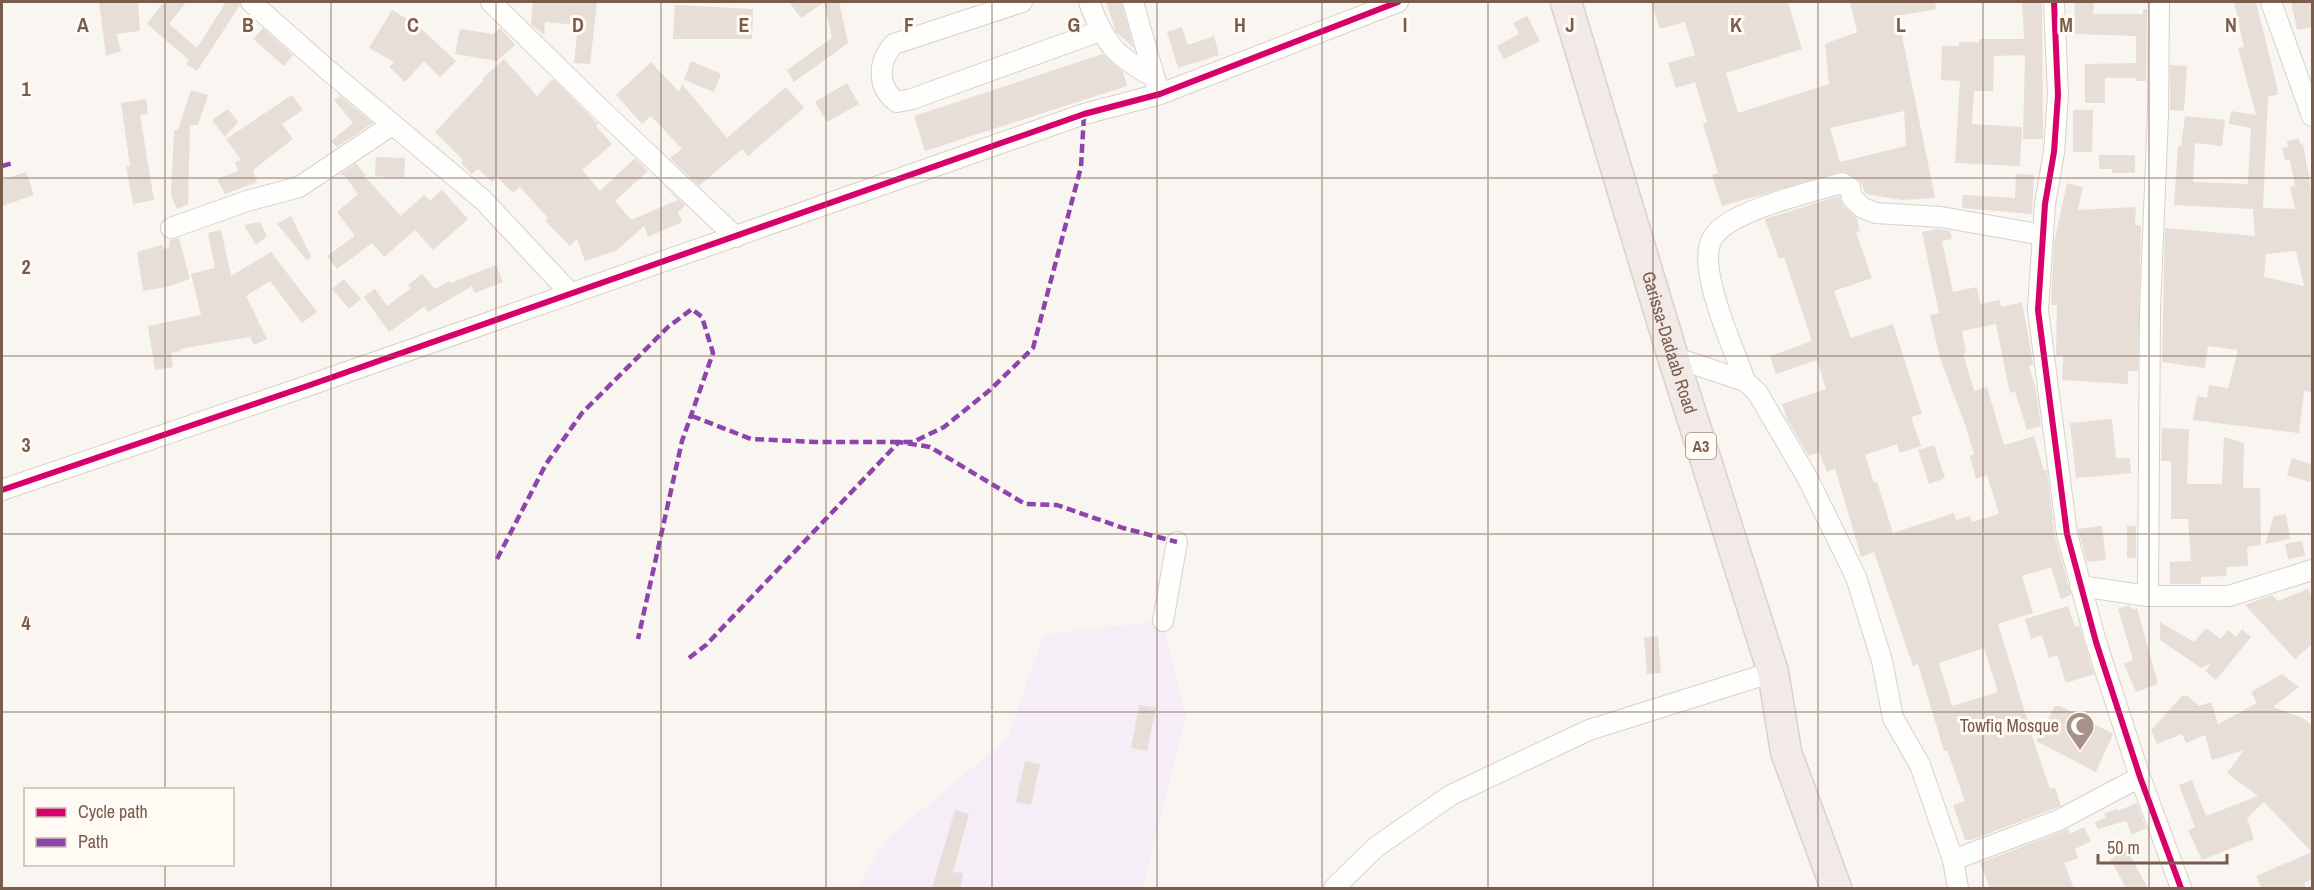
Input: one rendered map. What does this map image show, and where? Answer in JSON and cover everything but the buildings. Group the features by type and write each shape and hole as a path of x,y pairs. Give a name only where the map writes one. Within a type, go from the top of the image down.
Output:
{"highway":[{"name":"Garissa-Dadaab Road","path":"1566,2 1673,357 1773,672 1785,752 1836,888"}],"street":[{"path":"251,2 392,125 483,200 571,294"},
{"path":"491,2 736,237"},
{"path":"1022,2 894,44 884,54 880,67 889,97 897,102 912,99 1100,31"},
{"path":"1089,2 1100,31 1122,60 1157,86"},
{"path":"1133,2 1157,86"},
{"path":"2,490 736,237 1398,2"},
{"path":"2054,2 2058,95 2043,235 2038,310 2067,534 2080,586 2140,777 2181,888"},
{"path":"2148,596 2150,310 2158,114 2159,2"},
{"path":"2271,2 2313,116"},
{"path":"171,228 247,201 299,187 392,125"},
{"path":"1744,381 1711,279 1707,254 1712,239 1722,226 1777,201 1842,183 1850,188 1852,198 1863,208 1876,213 1941,217 2043,235"},
{"path":"1673,357 1744,381 1757,392 1807,477 1856,577 1882,661 1893,718 1920,765 1953,860 1958,888"},
{"path":"1164,621 1177,542"},
{"path":"2080,586 2148,596 2229,596 2313,570"},
{"path":"1334,888 1376,847 1451,795 1589,730 1773,672"},
{"path":"1953,860 2059,820 2140,777"}],"shaded area":[{"path":"1163,621 1186,717 1143,888 857,888 885,841 1007,739 1044,634"}],"marked path":[{"path":"692,416 751,439 816,442 913,442 944,427 990,390 1033,348 1081,167 1084,114"},
{"path":"2,166 13,163"},
{"path":"497,559 546,464 582,413 668,327 692,309 702,317 713,353 682,441 638,639"},
{"path":"689,658 706,645 899,442 930,447 1025,504 1057,505 1123,528 1177,542"}],"cycle path":[{"path":"2,490 310,385 1084,114 1160,94 1398,2"},
{"path":"2054,2 2058,95 2054,152 2045,204 2038,310 2067,534 2096,642 2140,777 2181,888"}],"place":[{"name":"Towfiq Mosque","path":"2080,752"}]}
